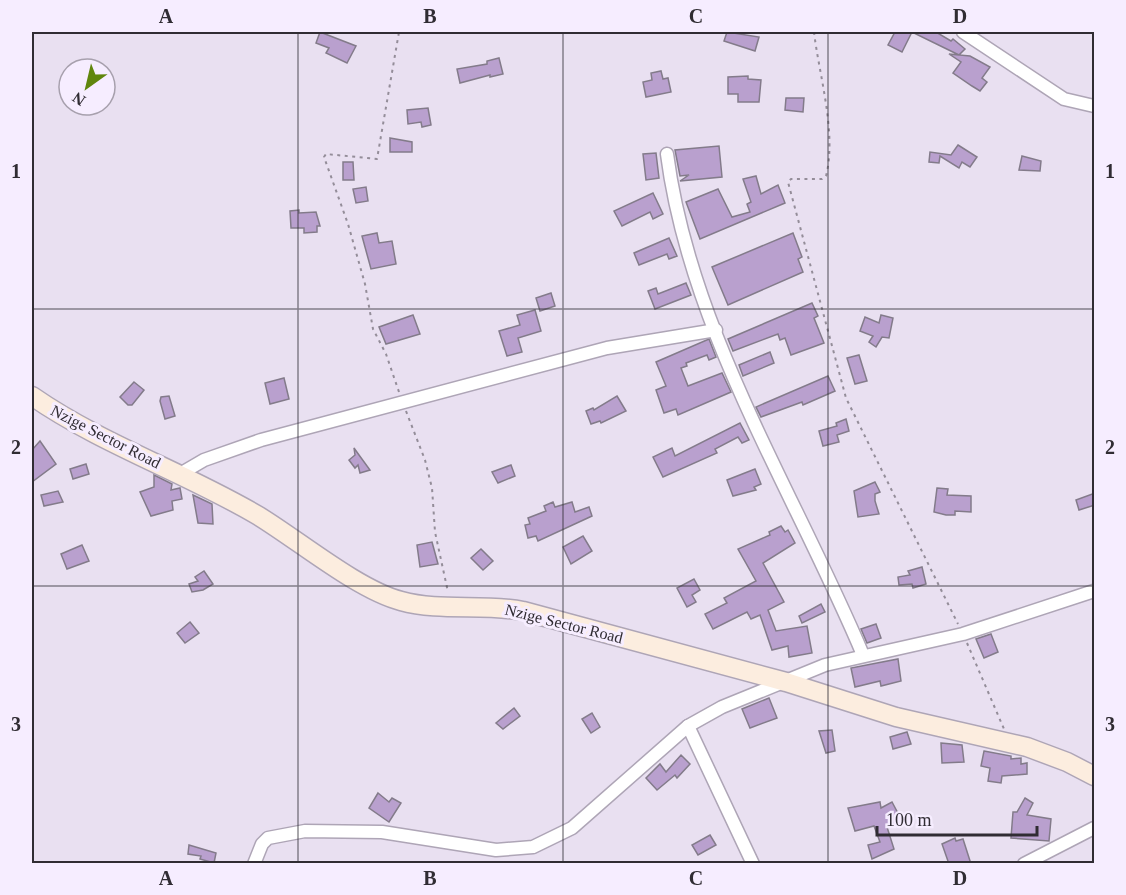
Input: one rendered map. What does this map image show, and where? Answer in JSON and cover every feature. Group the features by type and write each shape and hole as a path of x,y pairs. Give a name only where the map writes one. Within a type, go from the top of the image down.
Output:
{"main road":[{"name":"Nzige Sector Road","path":"32,396 109,440 180,474 256,515 384,595 414,604 496,606 523,611 786,682 896,717 1049,754 1095,776"}],"street":[{"path":"963,32 1064,99 1095,106"},
{"path":"667,154 678,218 716,330 764,446 863,655"},
{"path":"180,474 204,460 261,440 607,348 716,330"},
{"path":"254,864 262,844 268,838 305,831 382,832 496,850 532,847 563,834 583,820 688,726 722,707 786,682 805,672 863,655 963,634 1095,591"},
{"path":"688,726 753,864"},
{"path":"1024,864 1095,828"}],"path":[{"path":"399,32 376,159 326,154 324,157 353,242 373,329 386,354 425,460 432,488 435,532 451,606"},
{"path":"814,32 822,73 829,159 826,176 822,179 789,180 795,218 817,285 846,398 963,634 1009,743"}],"building":[{"path":"320,32 356,46 347,63 326,53 329,48 316,43"},
{"path":"727,32 759,37 755,51 724,41"},
{"path":"895,32 912,32 902,52 888,45"},
{"path":"912,32 936,32 951,41 953,39 965,49 959,55"},
{"path":"949,54 970,56 990,67 982,78 987,82 980,91 953,73 961,62"},
{"path":"499,58 503,74 460,83 457,69 487,64 487,61"},
{"path":"661,71 663,79 668,78 671,92 646,97 643,82 652,80 651,73"},
{"path":"748,76 748,79 761,80 759,102 738,102 738,94 728,94 728,77"},
{"path":"786,98 804,98 803,112 785,110"},
{"path":"428,108 431,125 422,127 421,122 408,124 407,110"},
{"path":"390,138 412,142 412,152 390,152"},
{"path":"958,145 977,157 970,167 962,162 959,168 940,156 939,163 929,162 930,152 951,155"},
{"path":"719,146 722,177 680,181 689,175 680,176 675,150"},
{"path":"656,153 659,178 646,180 643,154"},
{"path":"1022,156 1041,161 1040,171 1019,170"},
{"path":"343,162 353,162 354,180 343,180"},
{"path":"756,176 761,194 778,185 785,203 700,239 686,202 718,189 732,217 750,212 747,204 751,202 743,179"},
{"path":"366,187 368,201 356,203 353,189"},
{"path":"653,193 663,214 653,219 650,212 622,226 614,211"},
{"path":"299,210 299,213 316,212 320,226 317,226 317,232 304,233 304,228 291,228 290,211"},
{"path":"377,233 379,243 392,241 396,264 371,269 362,236"},
{"path":"793,233 802,257 798,259 803,272 728,305 712,267"},
{"path":"669,238 677,256 669,259 667,254 639,265 634,253"},
{"path":"686,283 691,295 655,309 648,291 656,288 658,294"},
{"path":"551,293 555,306 540,311 536,298"},
{"path":"812,303 818,316 814,318 824,343 791,355 785,338 780,340 778,334 733,351 728,339"},
{"path":"535,310 541,331 518,338 522,352 507,356 499,331 520,325 517,315"},
{"path":"413,315 420,334 386,344 379,327"},
{"path":"881,315 893,318 889,338 882,337 876,347 869,342 873,336 860,331 865,317 879,323"},
{"path":"709,339 716,357 709,360 707,355 686,363 687,366 681,368 688,386 722,373 731,392 678,415 676,409 664,413 656,390 666,386 656,362"},
{"path":"770,352 774,363 743,376 739,365"},
{"path":"859,355 867,381 855,384 847,358"},
{"path":"828,376 835,391 803,405 802,402 761,417 756,407"},
{"path":"284,378 289,399 270,404 265,383"},
{"path":"134,382 144,390 132,405 128,405 120,397"},
{"path":"169,396 175,416 165,419 160,401 161,397"},
{"path":"617,396 626,411 601,423 600,421 591,424 586,411 593,408 594,410"},
{"path":"846,419 849,431 837,435 839,442 823,446 819,431 837,426 836,423"},
{"path":"740,423 749,440 742,443 738,437 715,449 717,453 663,477 653,457 672,448 675,456"},
{"path":"40,441 56,464 32,482 32,450"},
{"path":"354,448 370,470 360,473 358,465 355,468 349,460 355,455"},
{"path":"86,464 89,474 73,479 70,469"},
{"path":"511,465 515,476 498,483 492,472"},
{"path":"755,469 761,484 754,487 756,490 733,496 727,480"},
{"path":"154,475 172,484 171,490 180,488 182,499 172,501 173,510 151,516 140,492 154,487"},
{"path":"875,482 880,492 875,494 879,514 858,517 854,491"},
{"path":"937,488 948,489 947,495 971,496 971,512 955,511 955,515 946,515 934,512"},
{"path":"58,491 63,502 44,506 41,495"},
{"path":"1095,493 1095,505 1079,510 1076,500"},
{"path":"193,495 212,504 213,524 198,523"},
{"path":"553,502 555,507 572,502 575,512 589,507 592,516 538,541 536,536 528,538 525,525 530,524 528,518 546,511 544,506"},
{"path":"781,526 785,532 788,530 795,543 763,563 784,602 768,610 776,631 807,626 812,653 789,657 788,646 772,650 760,615 751,619 747,612 713,629 705,614 727,603 724,598 756,581 738,549 770,535 769,532"},
{"path":"583,536 592,551 571,564 563,547"},
{"path":"432,542 438,564 420,567 417,545"},
{"path":"82,545 89,561 67,569 61,554"},
{"path":"481,549 493,561 483,570 471,558"},
{"path":"922,567 926,584 913,588 912,584 899,585 898,577 910,575 908,571"},
{"path":"204,571 213,584 203,590 192,592 189,584 198,581 195,577"},
{"path":"694,579 700,590 692,595 696,602 687,607 677,588"},
{"path":"821,604 825,612 802,623 799,616"},
{"path":"190,622 199,633 185,643 177,633"},
{"path":"876,624 881,638 867,643 861,629"},
{"path":"991,634 998,652 984,658 976,639"},
{"path":"898,659 901,681 881,686 880,681 855,687 851,668"},
{"path":"769,698 777,718 750,728 742,709"},
{"path":"514,708 520,716 503,729 496,723"},
{"path":"592,713 600,727 591,733 582,719"},
{"path":"832,730 835,751 826,753 819,731"},
{"path":"907,732 911,744 893,749 890,737"},
{"path":"941,743 962,745 964,762 942,763"},
{"path":"984,751 1011,756 1011,759 1021,758 1021,764 1027,763 1027,774 1002,776 1001,783 988,781 990,768 981,766"},
{"path":"681,755 690,764 677,778 675,775 657,790 646,778 660,764 666,772"},
{"path":"378,793 389,802 392,798 401,803 389,822 369,808"},
{"path":"1025,798 1033,803 1027,815 1051,819 1049,841 1011,838 1013,812 1017,812"},
{"path":"880,802 881,808 892,802 901,819 887,827 894,849 872,859 868,845 880,842 874,826 855,831 848,808"},
{"path":"710,835 716,845 698,855 692,845"},
{"path":"955,838 956,841 963,839 971,864 949,864 942,844"},
{"path":"189,845 216,853 214,863 200,859 201,856 188,854"}]}
